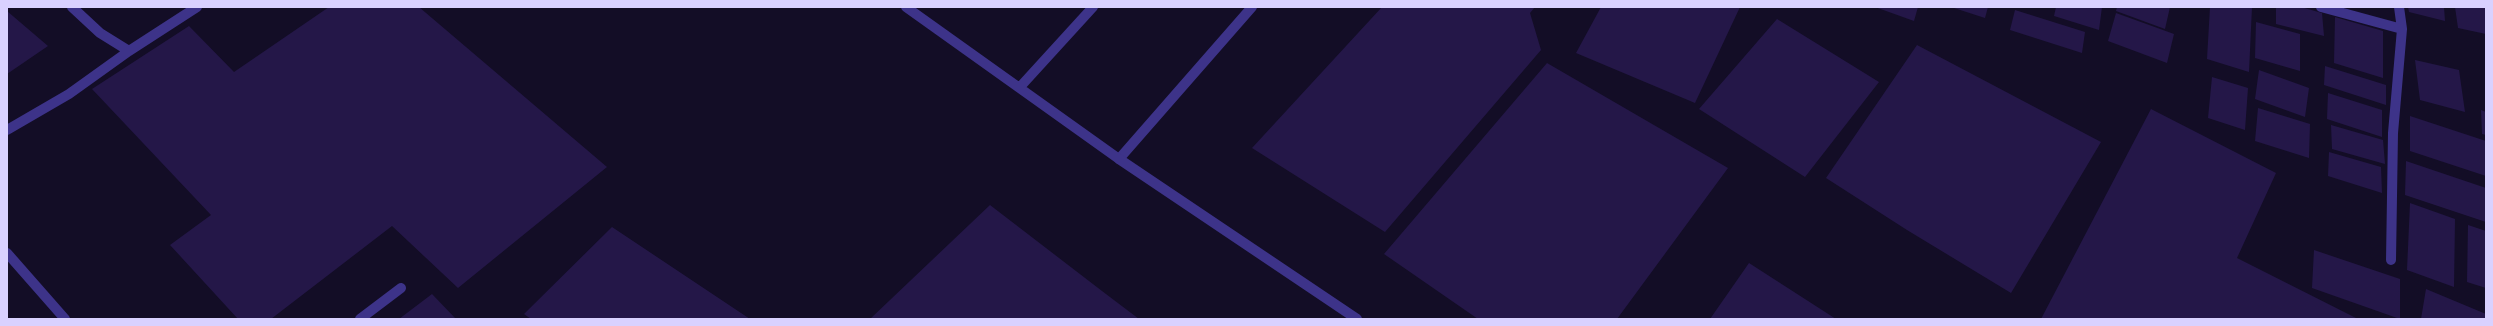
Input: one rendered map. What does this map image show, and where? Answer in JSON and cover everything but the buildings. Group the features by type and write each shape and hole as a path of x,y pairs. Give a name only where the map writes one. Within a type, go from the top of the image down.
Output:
{"street":[{"path":"72,7 100,34 129,51"},
{"path":"7,130 69,94 129,51 197,7"},
{"path":"906,7 1119,159 1357,319"},
{"path":"1020,87 1093,7"},
{"path":"1119,159 1252,7"},
{"path":"2321,7 2402,29"},
{"path":"2391,260 2393,133 2402,29 2399,7"},
{"path":"7,253 65,319"},
{"path":"360,319 401,288"}]}
